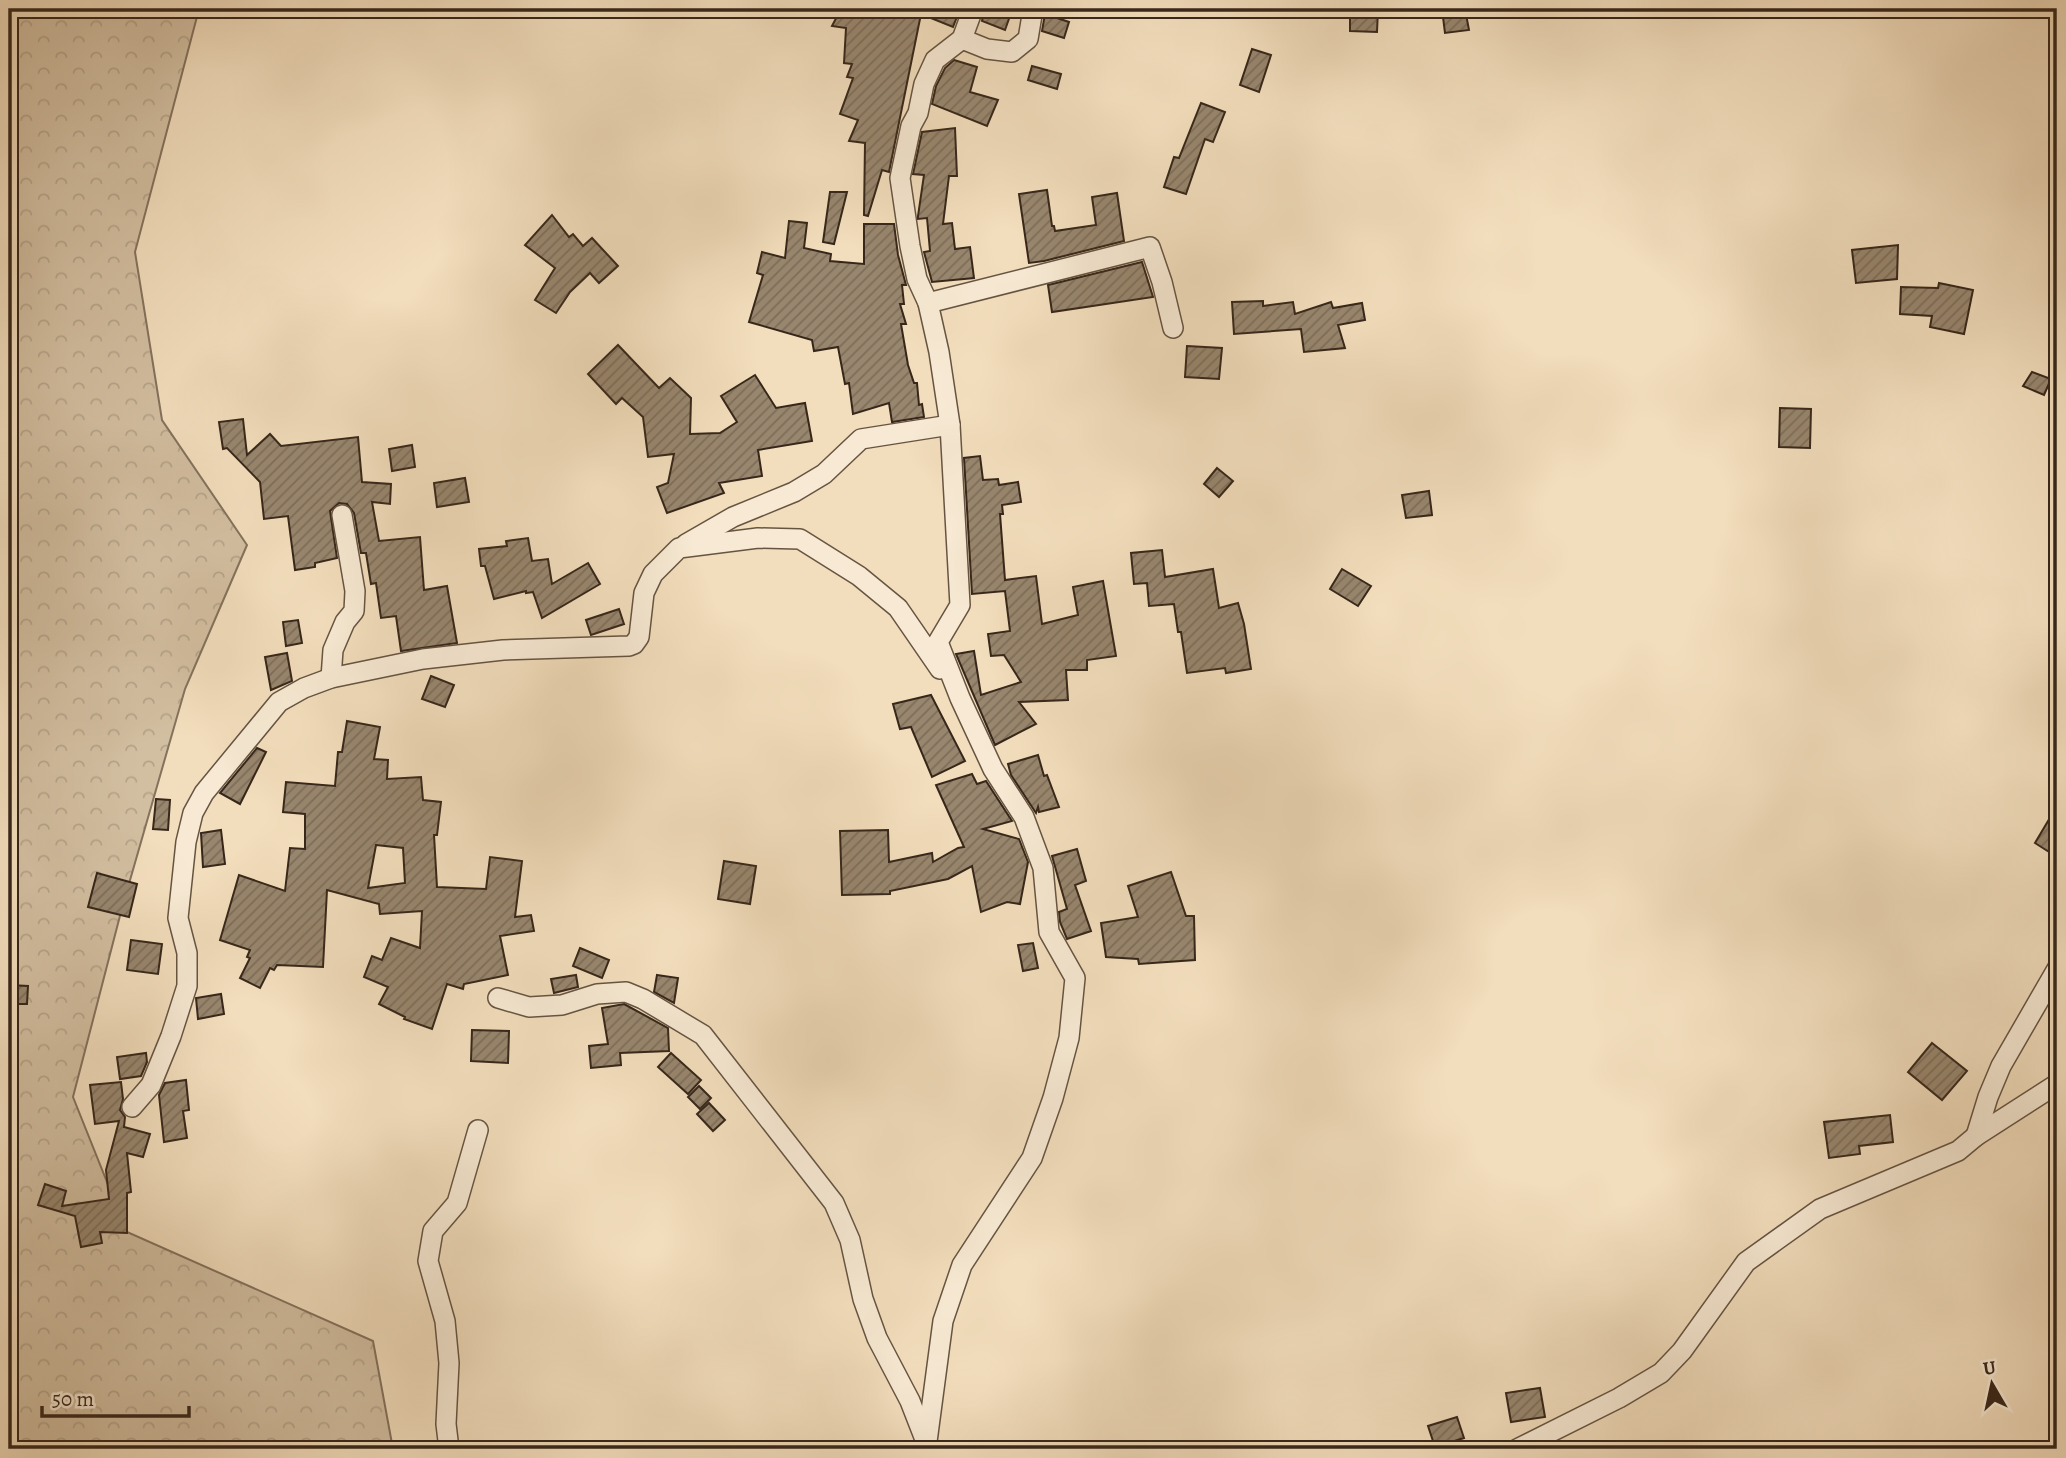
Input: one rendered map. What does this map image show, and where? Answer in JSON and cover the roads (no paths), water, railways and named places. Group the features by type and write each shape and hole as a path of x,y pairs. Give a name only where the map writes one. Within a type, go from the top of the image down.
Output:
{"street":[{"path":"927,1448 943,1321 962,1265 1032,1158 1053,1098 1069,1038 1075,978 1049,932 1044,868 1024,817 993,769 938,642 960,606 950,425 939,352 928,303 917,279 910,246 900,177 911,126 918,113 924,84 934,60 962,39 973,9"},
{"path":"962,39 987,49 1012,52 1028,39 1033,9"},
{"path":"928,303 1150,247 1173,328"},
{"path":"132,1107 152,1084 187,986 187,953 178,918 186,842 193,813 204,793 279,702 304,688 331,678 423,659 503,650 634,644 639,637 644,593 653,574 679,548 733,517 794,492 824,474 861,439 950,425"},
{"path":"331,678 333,650 345,622 354,611 355,591 342,515"},
{"path":"679,548 758,538 800,539 859,576 898,608 960,698"},
{"path":"1976,1136 2001,1066 2057,969"},
{"path":"498,998 529,1007 562,1005 597,994 626,992 643,999 703,1035 834,1203 850,1240 863,1299 877,1338 910,1401 927,1448"},
{"path":"1517,1449 1619,1398 1661,1373 1682,1351 1746,1262 1819,1209 1958,1151 1976,1136 2057,1084"},
{"path":"449,1449 446,1424 449,1363 444,1321 428,1261 433,1231 457,1203 478,1130"}]}
